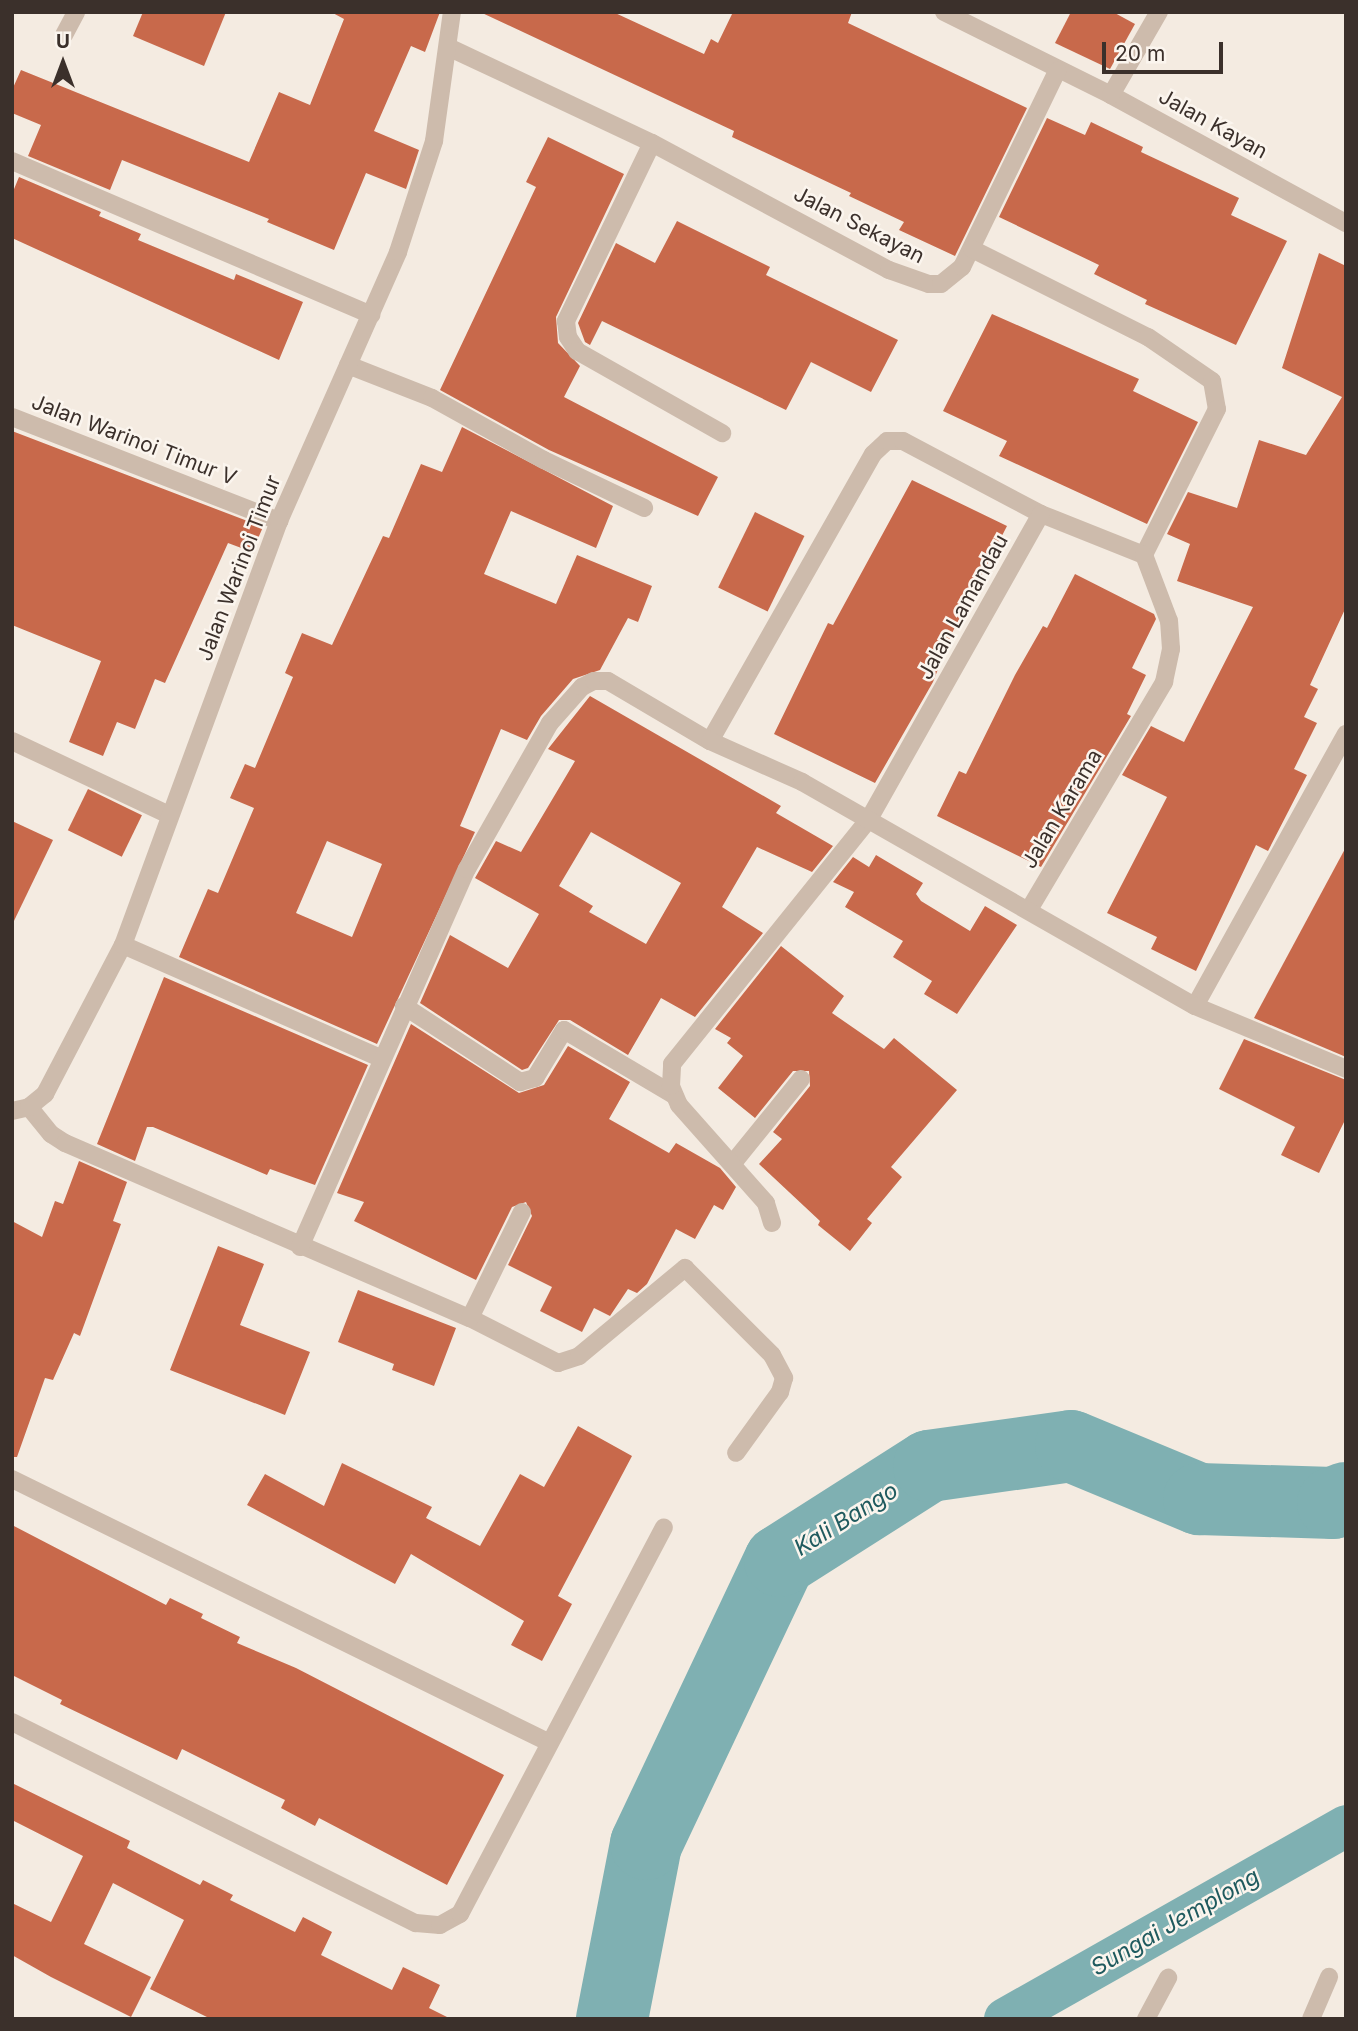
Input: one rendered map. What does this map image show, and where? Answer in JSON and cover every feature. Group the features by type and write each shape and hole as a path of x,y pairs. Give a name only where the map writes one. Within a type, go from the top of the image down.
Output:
{"street":[{"path":"64,35 76,12"},
{"name":"Jalan Warinoi Timur","path":"20,1109 45,1094 59,1072 123,945 279,521 398,252 434,141 452,12"},
{"name":"Jalan Kayan","path":"944,12 1057,71 1111,95 1346,223"},
{"path":"1111,95 1159,12"},
{"name":"Jalan Sekayan","path":"448,47 652,143 913,280 942,284 962,267 972,249"},
{"path":"710,741 873,454 887,442 903,441 1041,514 1144,555 1217,409 1212,381 1148,337 972,249 1057,71"},
{"path":"652,143 566,321 568,337 577,351 722,433"},
{"path":"12,161 371,315"},
{"path":"348,365 432,398 544,460 644,508"},
{"name":"Jalan Warinoi Timur V","path":"12,417 279,521"},
{"name":"Jalan Lamandau","path":"674,1095 672,1064 869,819 1041,514"},
{"name":"Jalan Karama","path":"1030,908 1164,682 1171,649 1169,621 1144,555"},
{"path":"300,1247 380,1058 467,869 512,786 550,723 582,687 608,681 710,741 802,782 1030,908 1195,1006 1346,1069"},
{"path":"1195,1006 1346,734"},
{"path":"12,741 169,815"},
{"path":"123,945 380,1058"},
{"path":"404,1006 520,1082 535,1078 564,1030 674,1095 766,1203 772,1223"},
{"path":"733,1163 801,1079"},
{"path":"20,1109 65,1143 300,1247 470,1318 564,1362 579,1356 685,1268 772,1355 783,1378 780,1392 736,1453"},
{"path":"470,1318 522,1212"},
{"path":"12,1479 548,1742"},
{"path":"12,1722 416,1923 440,1925 460,1914 548,1742 664,1527"},
{"path":"1311,2019 1329,1977"},
{"path":"1146,2019 1168,1978"}],"building":[{"path":"143,12 226,12 204,66 133,36"},
{"path":"331,12 440,12 425,52 411,46 374,131 419,150 406,189 366,173 334,250 267,222 269,219 122,160 110,190 28,156 41,125 12,113 12,90 21,70 249,162 279,92 310,105 344,19"},
{"path":"480,12 613,12 704,54 711,39 718,43 733,12 852,12 848,23 1027,108 955,256 899,230 904,222 849,196 851,193 732,137 734,131"},
{"path":"1071,12 1113,12 1135,24 1110,69 1055,43"},
{"path":"1047,118 1085,135 1091,122 1143,147 1141,152 1239,198 1231,215 1287,241 1236,345 1145,304 1147,300 1094,274 1099,265 999,217"},
{"path":"548,137 624,174 556,317 558,343 580,366 564,397 718,477 698,516 549,450 440,390 536,187 526,182"},
{"path":"19,177 101,212 99,216 141,234 138,240 234,280 236,274 303,302 279,360 12,238 12,194"},
{"path":"677,221 770,267 766,275 898,340 871,392 811,362 786,410 602,321 590,345 585,342 578,323 616,243 655,263"},
{"path":"1319,253 1346,266 1346,607 1310,685 1318,689 1304,717 1317,723 1294,769 1307,775 1268,851 1256,845 1196,971 1151,949 1157,937 1107,913 1167,797 1122,775 1151,726 1184,742 1253,607 1177,581 1190,544 1167,534 1188,492 1237,508 1259,440 1306,455 1342,397 1282,368"},
{"path":"992,314 1139,379 1133,391 1198,422 1147,524 999,456 1007,441 943,411"},
{"path":"462,427 613,506 596,548 511,511 484,574 556,604 577,555 652,586 638,622 628,618 600,670 573,679 541,716 527,740 501,729 460,826 475,832 377,1044 179,957 208,889 218,893 254,808 230,798 245,764 255,768 293,677 285,673 302,633 332,645 383,536 389,538 421,464 442,472","holes":["327,841 382,864 352,937 296,913"]},
{"path":"12,431 263,527 252,552 228,543 165,683 155,679 135,729 117,722 103,756 69,742 101,661 12,625"},
{"path":"912,480 1007,526 952,633 933,682 875,783 774,734 828,623 833,625"},
{"path":"755,512 804,536 768,612 718,587"},
{"path":"1075,574 1154,614 1156,619 1132,668 1146,675 1127,714 1131,716 1041,867 937,816 959,771 966,774 1015,675 1043,626 1047,628"},
{"path":"590,696 781,806 776,813 833,846 812,872 757,847 722,907 763,933 695,1017 661,998 628,1055 570,1020 559,1020 528,1068 522,1070 420,1003 450,935 508,968 539,914 475,878 496,841 521,852 575,761 548,749","holes":["591,832 681,883 646,944 589,912 593,906 559,886"]},
{"path":"88,789 142,815 122,857 68,830"},
{"path":"12,821 53,840 12,925"},
{"path":"1346,847 1346,1057 1254,1018"},
{"path":"876,855 923,883 916,894 921,901 970,931 985,906 1017,925 957,1014 924,994 932,981 893,957 903,941 845,907 854,892 833,882 853,857 869,867"},
{"path":"781,946 844,996 832,1013 884,1049 894,1038 957,1090 891,1167 902,1177 867,1219 872,1223 850,1251 818,1225 820,1221 759,1164 782,1139 773,1132 810,1086 809,1071 793,1071 755,1118 718,1088 743,1056 727,1043 731,1038 715,1029"},
{"path":"164,977 368,1065 315,1185 270,1169 267,1175 153,1127 147,1127 135,1161 97,1144"},
{"path":"411,1024 519,1093 544,1085 568,1046 630,1082 609,1119 669,1153 676,1143 720,1168 736,1187 723,1210 714,1205 695,1239 676,1229 647,1284 637,1293 628,1289 610,1316 594,1308 582,1332 540,1311 552,1287 508,1265 532,1216 526,1202 512,1207 476,1280 354,1221 364,1202 337,1193"},
{"path":"1244,1039 1346,1080 1346,1118 1319,1173 1281,1155 1295,1127 1219,1089"},
{"path":"79,1161 127,1182 113,1221 121,1224 80,1336 74,1333 53,1380 45,1378 17,1457 12,1457 12,1221 42,1237 55,1201 63,1204"},
{"path":"218,1246 264,1264 240,1325 310,1352 285,1415 170,1370"},
{"path":"358,1290 456,1328 434,1386 392,1370 394,1364 338,1342"},
{"path":"578,1426 632,1456 558,1596 572,1604 542,1661 511,1645 524,1621 411,1554 395,1584 247,1505 265,1474 324,1506 342,1463 432,1507 426,1518 480,1546 520,1474 544,1487"},
{"path":"12,1525 166,1605 170,1598 203,1614 201,1618 240,1637 237,1643 296,1668 504,1775 447,1885 319,1818 315,1826 281,1808 285,1800 182,1749 177,1760 60,1704 62,1700 12,1675"},
{"path":"12,1783 130,1841 127,1848 200,1885 203,1880 233,1895 230,1900 295,1932 303,1917 332,1932 321,1955 392,1990 403,1967 440,1985 429,2008 451,2019 211,2019 150,1989 184,1920 113,1883 84,1944 151,1977 131,2017 51,1977 12,1955 12,1903 51,1922 83,1856 12,1820"}],"waterway":[{"name":"Kali Bango","path":"612,2019 646,1844 780,1561 929,1466 1071,1446 1199,1499 1333,1503 1346,1498"},
{"name":"Sungai Jemplong","path":"1005,2019 1346,1826"}]}
